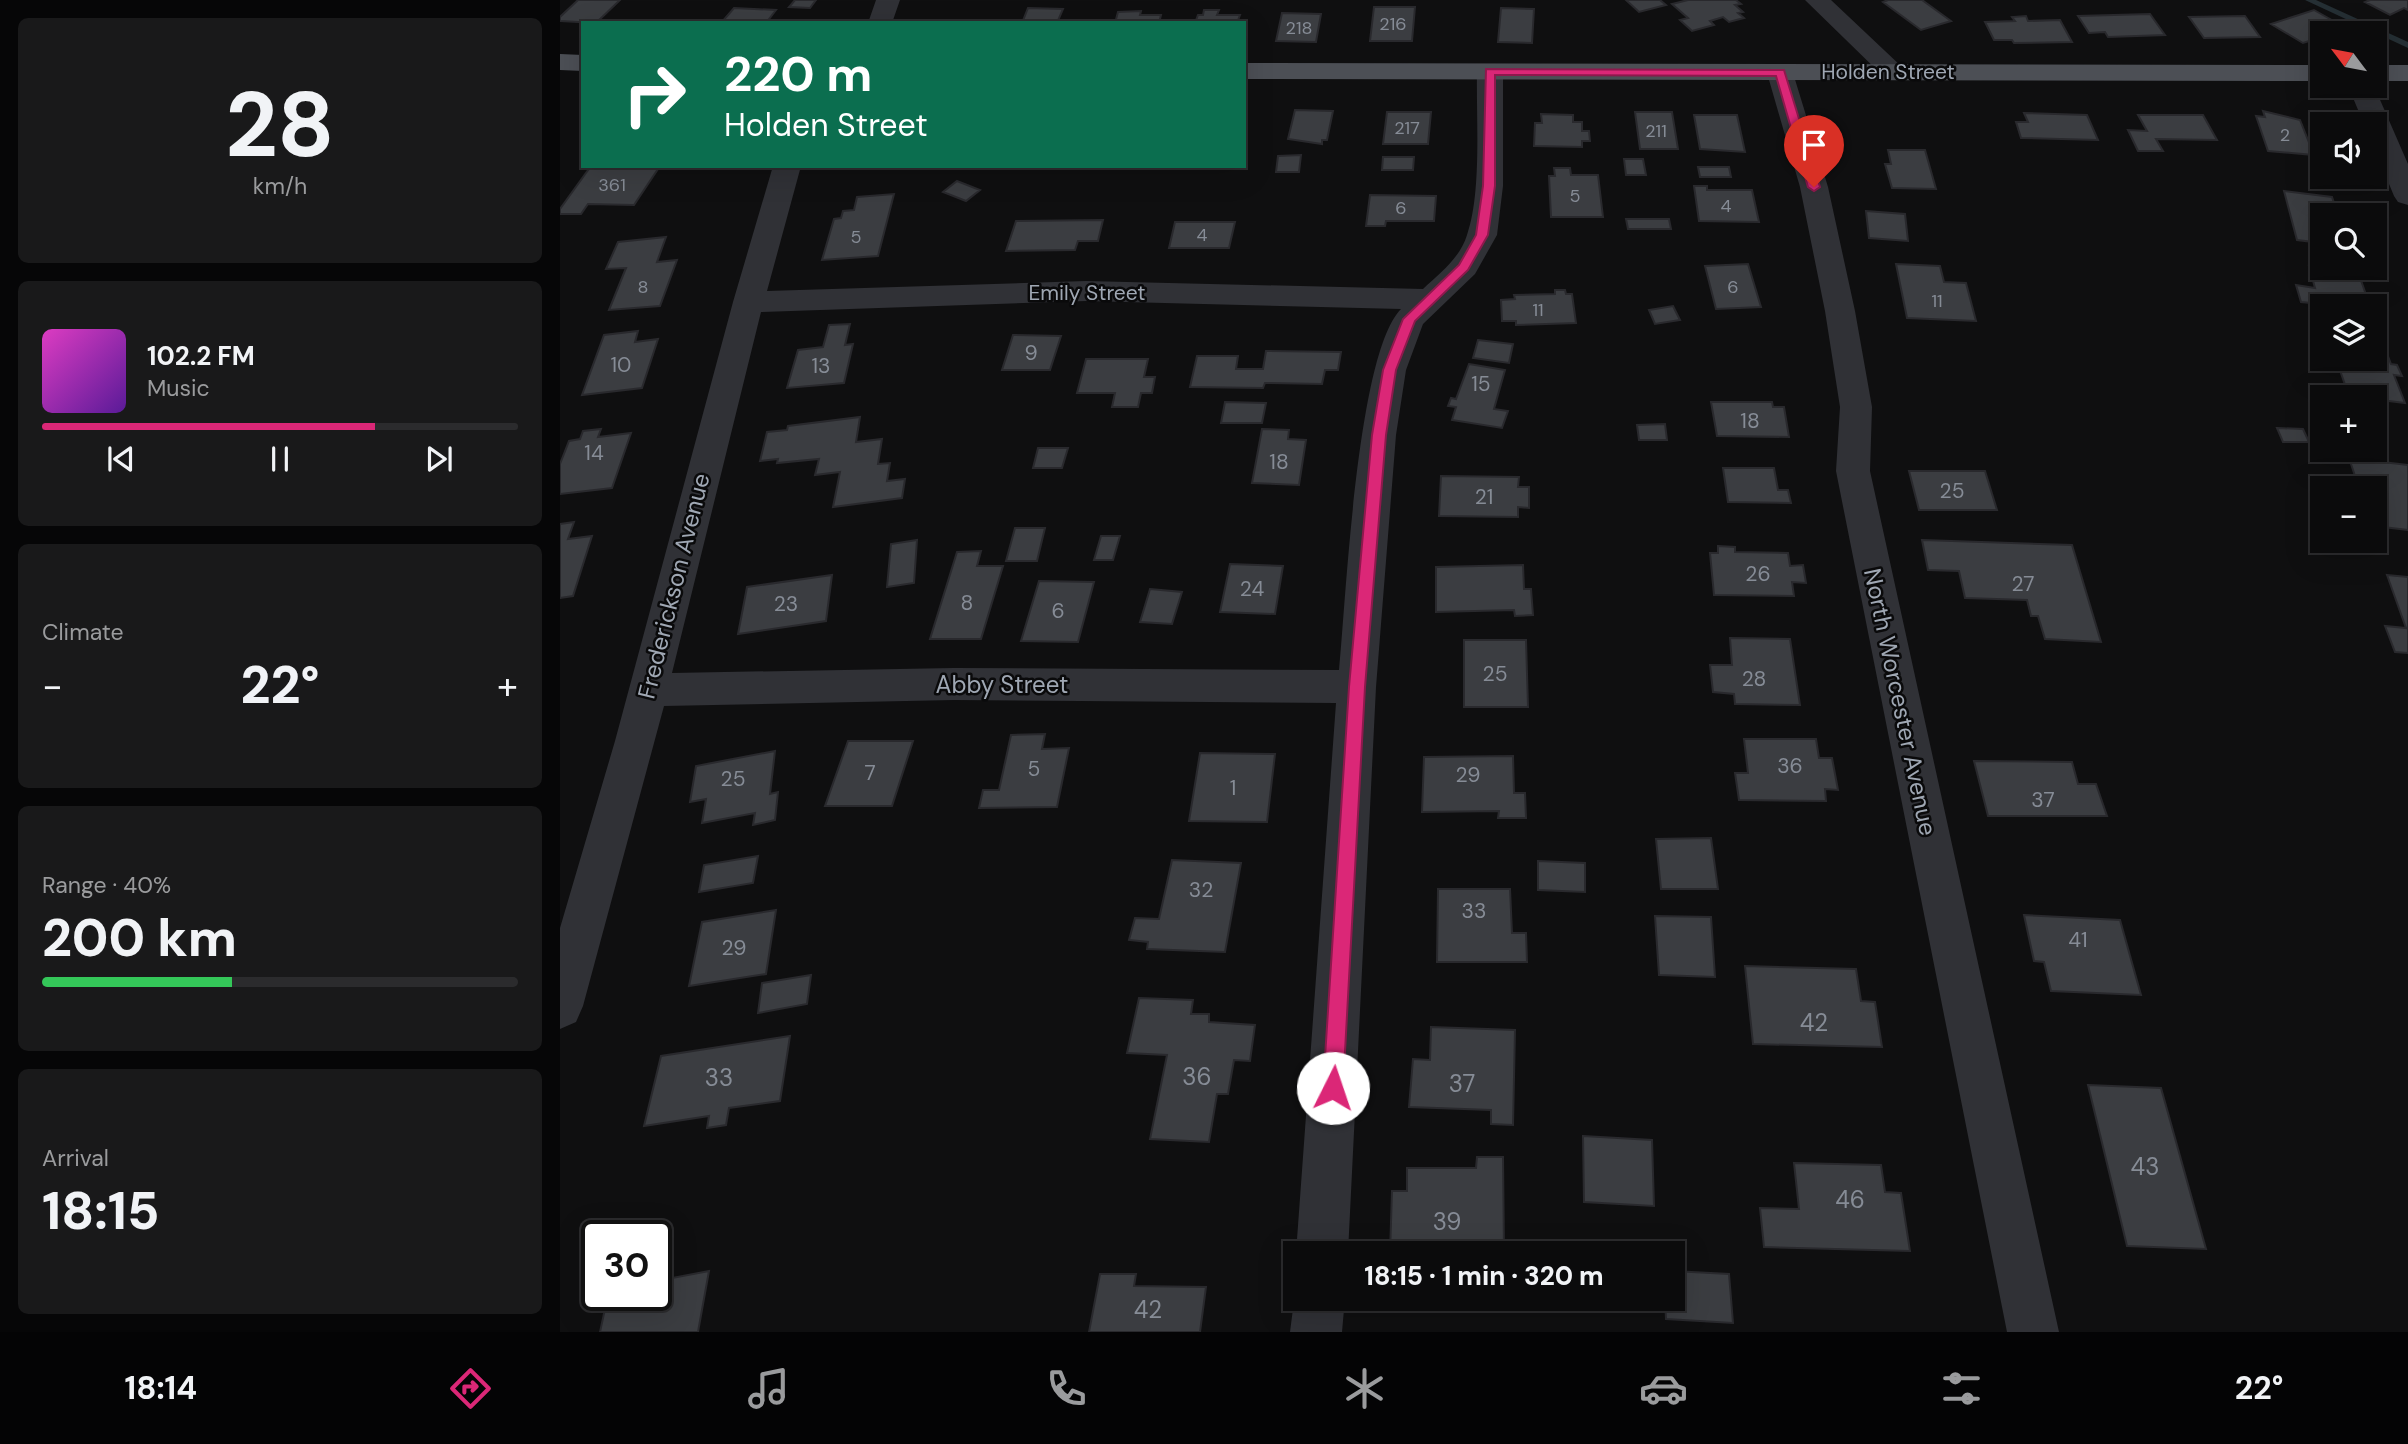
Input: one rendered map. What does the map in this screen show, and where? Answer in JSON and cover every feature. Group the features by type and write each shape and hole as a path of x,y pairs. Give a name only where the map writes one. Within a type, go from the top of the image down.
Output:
{"main road":[{"path":"560,62 581,63"},
{"name":"Holden Street","path":"1246,71 2310,73"},
{"path":"2387,73 2408,73"}],"street":[{"path":"881,21 888,0"},
{"path":"1817,0 1893,72"},
{"path":"1323,1241 1357,687 1379,435 1390,370 1409,319 1427,299 1452,281 1464,267 1482,235 1489,186 1490,72"},
{"name":"North Worcester Avenue","path":"1780,72 1814,187 1839,310 1856,407 1853,471 2033,1332"},
{"path":"2366,98 2408,196"},
{"name":"Frederickson Avenue","path":"560,1006 648,690 748,302 786,168"},
{"name":"Emily Street","path":"748,302 1086,290 1427,299"},
{"name":"Abby Street","path":"648,690 954,684 1357,687"},
{"path":"1316,1332 1318,1311"}],"building":[{"path":"578,0 620,0 598,21 560,21 560,17"},
{"path":"795,0 816,0 810,8 789,7"},
{"path":"1626,0 1660,0 1666,5 1639,12"},
{"path":"1688,0 1736,0 1741,4 1735,5 1743,12 1738,13 1744,18 1729,22 1723,17 1710,21 1714,25 1692,31 1680,20 1688,18 1672,4"},
{"path":"1922,0 1951,21 1921,30 1883,2"},
{"path":"2408,0 2408,10 2404,8 2390,15 2365,2"},
{"path":"1374,7 1415,7 1412,41 1370,41"},
{"path":"734,8 776,10 768,21 723,21"},
{"path":"1028,8 1063,9 1058,21 1023,21"},
{"path":"1501,8 1534,9 1532,43 1498,42"},
{"path":"1204,10 1219,10 1217,15 1240,15 1238,21 1196,21 1198,15 1203,15"},
{"path":"2314,10 2334,21 2310,21 2310,41 2303,43 2271,24"},
{"path":"1141,11 1140,15 1161,15 1160,21 1116,21 1118,12"},
{"path":"1282,13 1321,14 1316,42 1276,41"},
{"path":"2150,14 2165,35 2108,37 2105,32 2089,33 2078,16"},
{"path":"2026,16 2028,21 2060,20 2072,42 2014,43 2012,40 1994,40 1985,22 2015,21 2012,17"},
{"path":"2245,16 2260,37 2204,38 2189,17"},
{"path":"1295,110 1333,111 1327,140 1322,140 1322,144 1288,139"},
{"path":"2263,111 2300,120 2310,145 2310,155 2268,151 2256,116 2265,117"},
{"path":"1387,112 1431,112 1428,144 1383,144"},
{"path":"1635,112 1672,112 1678,149 1640,149"},
{"path":"2024,113 2087,115 2098,140 2021,138 2016,122 2028,122"},
{"path":"1541,114 1573,115 1573,122 1582,122 1582,131 1589,131 1590,141 1582,141 1582,147 1534,146 1535,123 1542,123"},
{"path":"1694,115 1737,115 1745,152 1700,149"},
{"path":"2138,115 2203,115 2217,140 2156,139 2163,151 2138,151 2128,130 2147,131"},
{"path":"1888,150 1925,150 1936,189 1892,188 1885,164 1891,164"},
{"path":"1301,155 1299,172 1276,172 1278,156"},
{"path":"1383,157 1414,157 1413,170 1382,170"},
{"path":"1624,159 1643,159 1646,175 1626,175"},
{"path":"1698,167 1729,167 1731,177 1700,177"},
{"path":"590,168 659,168 634,205 588,204 581,214 560,214 560,209"},
{"path":"1554,168 1570,168 1571,175 1598,175 1603,217 1551,217 1549,176 1555,176"},
{"path":"957,181 980,190 966,201 943,192"},
{"path":"1694,186 1707,186 1707,190 1752,190 1759,222 1699,221"},
{"path":"2284,191 2332,197 2334,203 2310,203 2310,242 2297,240"},
{"path":"894,194 878,256 822,260 834,219 841,218 843,211 854,210 857,197"},
{"path":"1370,195 1436,196 1434,221 1386,221 1385,226 1366,226"},
{"path":"1866,211 1905,214 1908,241 1869,238"},
{"path":"1626,219 1669,219 1671,229 1628,229"},
{"path":"1103,220 1098,241 1078,241 1075,250 1006,251 1016,221"},
{"path":"1175,222 1235,222 1229,248 1169,248"},
{"path":"666,237 657,262 677,260 660,306 609,310 626,268 606,269 618,242"},
{"path":"1748,264 1761,307 1716,309 1705,266"},
{"path":"1896,264 1940,266 1944,282 1966,283 1976,321 1907,318"},
{"path":"2313,280 2361,280 2366,294 2310,294 2310,303 2301,302 2296,285 2315,288"},
{"path":"1555,290 1565,290 1566,294 1572,294 1576,323 1516,325 1516,321 1502,321 1501,300 1515,299 1514,295 1555,294"},
{"path":"1673,306 1680,320 1655,324 1649,310"},
{"path":"850,324 845,345 853,344 844,383 787,388 798,350 823,347 829,325"},
{"path":"638,331 635,342 658,339 642,388 582,395 604,335"},
{"path":"1013,335 1061,336 1050,370 1002,370"},
{"path":"1478,340 1513,344 1509,363 1473,358"},
{"path":"1266,351 1341,352 1338,370 1325,370 1322,384 1265,383 1263,388 1190,387 1197,356 1238,356 1236,369 1263,369"},
{"path":"2387,354 2391,364 2397,365 2402,376 2394,375 2405,403 2387,401 2387,385 2345,385 2340,371 2387,371"},
{"path":"1086,359 1148,359 1144,377 1155,377 1152,393 1141,393 1138,407 1112,407 1115,393 1077,393"},
{"path":"1469,364 1505,370 1494,409 1508,411 1502,428 1452,420 1456,407 1448,406 1451,398 1456,399"},
{"path":"1225,402 1266,403 1262,423 1221,423"},
{"path":"1711,402 1772,402 1773,407 1784,407 1789,437 1717,436"},
{"path":"860,417 856,442 882,439 878,464 890,463 887,481 905,479 902,498 833,507 840,472 815,475 819,459 777,463 778,459 760,461 767,432 787,430 788,426"},
{"path":"1665,424 1667,440 1639,440 1637,425"},
{"path":"2277,428 2303,429 2309,442 2283,442"},
{"path":"601,429 598,437 631,433 612,488 560,494 560,464 569,441 580,439 583,431"},
{"path":"1262,429 1289,430 1288,439 1306,440 1299,485 1252,483"},
{"path":"1038,448 1068,448 1062,468 1033,468"},
{"path":"2350,462 2408,465 2408,530 2387,527 2387,476 2355,476"},
{"path":"1723,468 1774,468 1778,490 1788,490 1791,503 1728,502"},
{"path":"1909,471 1985,471 1997,510 1919,510"},
{"path":"1441,476 1519,477 1518,487 1529,487 1529,508 1518,507 1518,517 1439,516"},
{"path":"574,522 568,539 592,536 573,596 560,598 560,524"},
{"path":"1015,528 1045,528 1037,561 1006,561"},
{"path":"1101,536 1120,536 1113,560 1094,560"},
{"path":"917,540 914,583 887,587 891,544"},
{"path":"1922,540 2072,545 2101,642 2045,639 2038,616 2031,616 2027,600 1965,598 1959,571 1928,570"},
{"path":"1718,546 1735,547 1735,552 1788,553 1790,566 1803,565 1806,583 1792,582 1794,596 1714,595 1710,553 1718,553"},
{"path":"981,551 977,566 1003,566 981,639 930,639 957,552"},
{"path":"1230,564 1283,566 1275,614 1220,612"},
{"path":"1523,565 1524,589 1531,589 1533,615 1515,616 1514,610 1436,612 1436,567"},
{"path":"832,575 826,621 738,634 747,587"},
{"path":"2387,575 2408,577 2408,653 2395,652 2385,626 2406,628"},
{"path":"1039,581 1094,582 1078,642 1021,641"},
{"path":"1150,589 1182,592 1172,624 1140,622"},
{"path":"1730,638 1790,639 1800,705 1735,704 1734,694 1713,692 1710,665 1732,665"},
{"path":"1464,640 1526,640 1528,707 1464,707"},
{"path":"1045,734 1042,749 1069,748 1057,807 979,808 983,790 999,790 1011,735"},
{"path":"1744,739 1816,739 1819,758 1832,758 1838,790 1825,789 1826,801 1739,800 1735,773 1748,773"},
{"path":"848,741 913,741 892,806 825,806"},
{"path":"775,751 770,794 778,792 775,820 753,825 755,813 702,823 706,799 690,802 696,766"},
{"path":"1200,753 1275,754 1267,822 1189,821"},
{"path":"1513,756 1514,793 1525,793 1526,818 1498,818 1499,811 1422,812 1424,757"},
{"path":"1974,761 2072,762 2078,784 2096,784 2107,816 1988,816"},
{"path":"1711,838 1718,889 1661,889 1656,839"},
{"path":"758,856 753,883 699,892 704,865"},
{"path":"1172,860 1241,863 1225,952 1147,949 1148,942 1129,940 1135,918 1159,919"},
{"path":"1538,861 1585,863 1585,892 1538,890"},
{"path":"1438,889 1510,889 1512,933 1526,933 1527,962 1437,962"},
{"path":"776,910 766,974 689,986 702,922"},
{"path":"2024,915 2120,920 2141,995 2051,991 2044,962 2034,961"},
{"path":"1655,916 1711,917 1715,977 1659,975"},
{"path":"1745,966 1856,969 1861,1001 1875,1002 1882,1047 1753,1044"},
{"path":"811,975 807,1004 758,1013 762,983"},
{"path":"1139,998 1193,1000 1191,1014 1209,1014 1209,1022 1255,1025 1250,1061 1234,1060 1228,1094 1217,1094 1209,1142 1150,1139 1167,1055 1127,1053"},
{"path":"1431,1027 1515,1030 1513,1125 1491,1124 1491,1110 1409,1107 1413,1059 1430,1060"},
{"path":"790,1036 780,1101 729,1108 726,1125 707,1128 709,1116 644,1126 661,1056"},
{"path":"2088,1085 2161,1088 2206,1249 2127,1246"},
{"path":"1583,1136 1652,1140 1654,1206 1584,1202"},
{"path":"1477,1157 1503,1157 1504,1241 1390,1241 1392,1191 1407,1191 1407,1168 1476,1168"},
{"path":"1794,1163 1881,1165 1885,1192 1901,1193 1910,1251 1764,1247 1760,1208 1799,1209"},
{"path":"709,1271 698,1332 600,1332 605,1311 672,1311 672,1278"},
{"path":"1685,1272 1729,1274 1733,1323 1666,1319 1666,1311 1685,1311"},
{"path":"1100,1274 1136,1274 1134,1286 1206,1287 1200,1332 1089,1332"}],"waterway":[{"path":"2309,0 2408,45"}],"route":[{"path":"1333,1088 1357,687 1379,435 1390,370 1409,319 1427,299 1452,281 1473,254 1482,235 1489,186 1490,72 1780,72 1814,187"}]}
